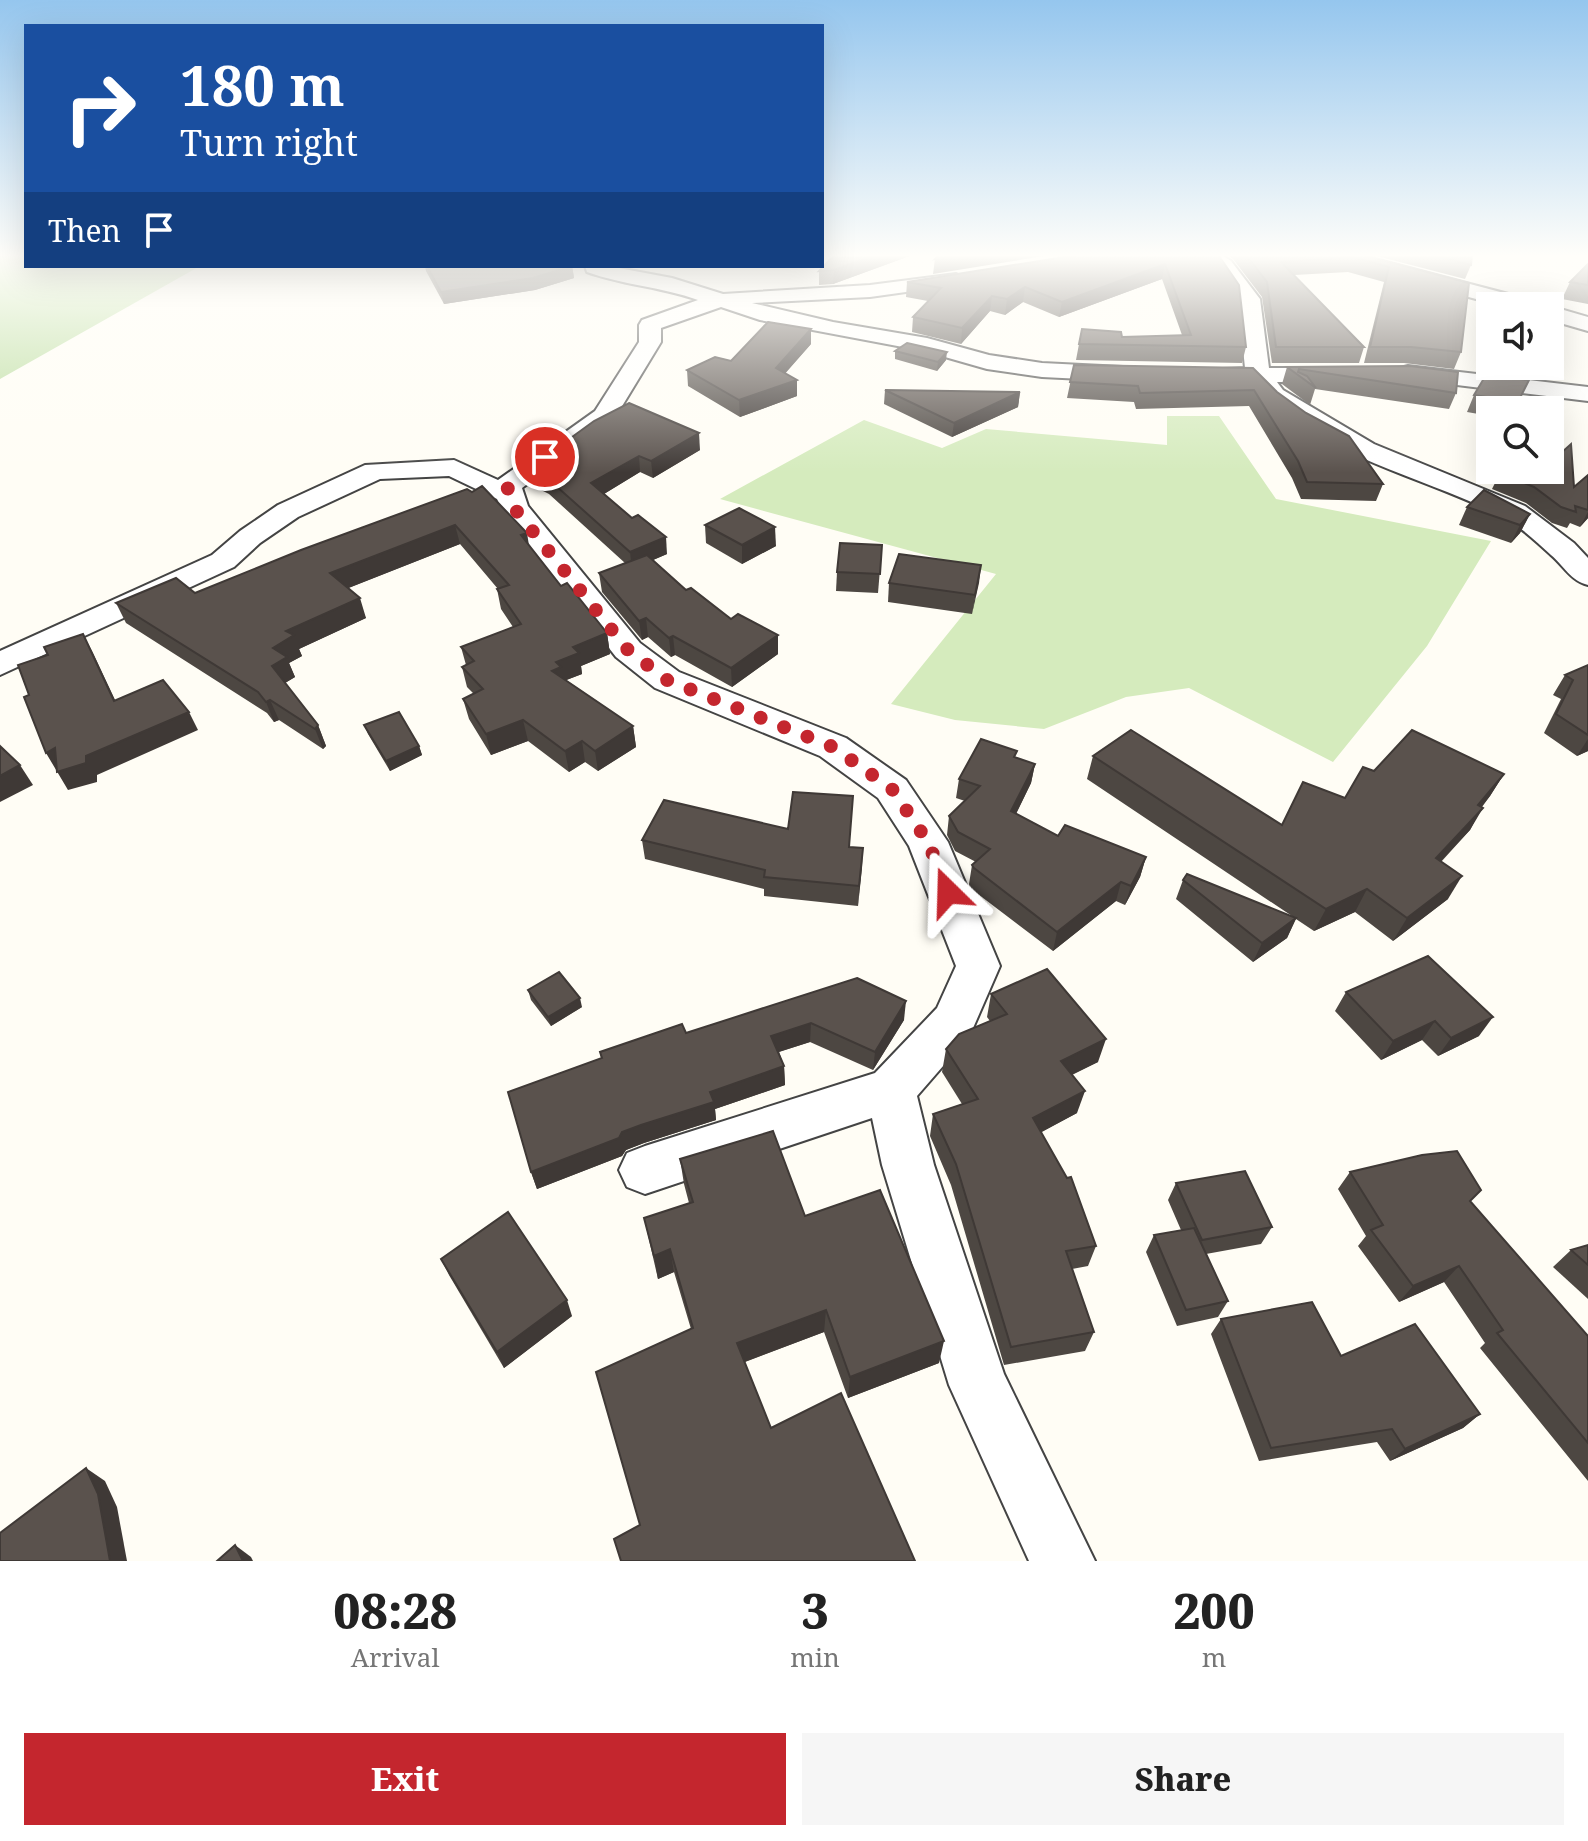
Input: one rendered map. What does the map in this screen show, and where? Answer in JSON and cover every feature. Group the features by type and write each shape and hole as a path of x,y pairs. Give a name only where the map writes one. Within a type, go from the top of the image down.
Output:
{"street":[{"path":"645,1170 891,1090 954,1021 978,966 928,842 892,789 833,747 667,680 628,650 514,508 507,486 604,416 650,342 650,327"},
{"path":"824,327 927,345 987,362 1042,370 1143,374"},
{"path":"1252,327 1258,375 1274,395 1365,450 1515,512 1563,549 1588,576"},
{"path":"1388,373 1467,378 1588,394"},
{"path":"1186,375 1356,374"},
{"path":"0,664 223,561 250,537 288,511 375,471 454,468 478,482 510,494"},
{"path":"891,1090 908,1165 978,1385 1063,1561"}],"green space":[{"path":"0,327 92,327 0,379"},
{"path":"1167,416 1219,416 1276,499 1491,541 1427,646 1333,762 1189,688 1126,697 1044,729 955,720 891,704 996,574 720,499 864,420 942,448 986,429 1167,445"}],"building":[{"path":"763,327 811,329 776,368 797,380 739,400 687,370 715,357 731,361"},
{"path":"1188,327 1244,327 1246,347 1079,344 1082,329 1121,332 1122,337 1191,335"},
{"path":"1273,327 1344,327 1364,347 1276,347"},
{"path":"1375,327 1464,327 1461,352 1370,347"},
{"path":"907,343 947,352 938,362 895,351"},
{"path":"1074,365 1253,368 1277,392 1306,413 1349,436 1383,484 1307,482 1298,461 1254,390 1140,393 1138,386 1070,382"},
{"path":"1410,366 1458,372 1456,393 1299,369 1298,372 1307,376 1316,388 1287,367"},
{"path":"1483,380 1529,380 1521,396 1474,395"},
{"path":"885,390 1020,392 954,423"},
{"path":"629,403 699,433 651,461 639,456 591,483 632,518 638,515 666,537 630,552 546,477 528,469 594,421"},
{"path":"1571,444 1574,487 1588,475 1588,510 1575,506 1576,512 1561,507 1527,484 1564,484 1564,450"},
{"path":"482,486 527,533 521,535 561,586 567,583 607,633 573,647 579,653 556,662 561,667 552,671 633,726 595,751 582,741 565,751 523,720 486,734 463,699 483,689 462,667 474,661 461,647 521,624 497,589 509,585 455,525 330,573 360,598 286,631 294,635 273,648 287,657 272,666 318,725 315,729 270,700 266,702 258,692 116,603 176,578 195,593 301,550"},
{"path":"1484,490 1530,514 1520,525 1467,507"},
{"path":"739,508 775,527 742,545 705,525"},
{"path":"840,543 882,545 880,574 837,572"},
{"path":"899,554 981,565 975,595 889,583"},
{"path":"647,555 686,590 691,588 731,619 738,614 778,635 731,668 673,636 669,638 646,618 639,621 599,573"},
{"path":"83,634 114,701 163,680 189,712 86,756 86,763 57,772 55,748 46,753 24,697 29,695 18,665 48,655 44,647"},
{"path":"1588,665 1588,735 1556,714 1573,680 1565,675"},
{"path":"399,712 419,746 386,761 364,725"},
{"path":"1131,730 1282,825 1303,782 1345,798 1363,767 1374,771 1412,730 1504,774 1478,805 1483,808 1436,858 1462,876 1407,918 1367,889 1326,909 1093,756"},
{"path":"981,739 1017,751 1014,757 1035,764 1011,811 1058,836 1065,825 1146,857 1131,886 1121,882 1057,932 974,868 972,865 990,849 958,832 949,816 980,786 959,779"},
{"path":"0,746 20,765 0,776"},
{"path":"793,792 853,796 849,847 863,848 859,886 764,877 765,870 642,840 664,800 788,829"},
{"path":"1187,874 1296,918 1262,943 1183,880"},
{"path":"1428,956 1493,1017 1451,1038 1435,1021 1393,1041 1346,992"},
{"path":"1047,969 1106,1039 1061,1061 1085,1091 1033,1118 1067,1178 1071,1177 1096,1246 1066,1251 1094,1332 1011,1347 956,1164 933,1114 978,1099 946,1049 959,1034 1007,1014 991,994"},
{"path":"559,972 580,998 548,1017 528,990"},
{"path":"857,978 906,1001 875,1052 811,1023 771,1036 784,1066 710,1092 714,1102 622,1132 619,1138 531,1172 508,1092 602,1058 600,1052 682,1024 686,1033"},
{"path":"773,1131 805,1216 880,1190 944,1341 850,1377 826,1310 737,1343 771,1428 841,1393 915,1561 621,1561 614,1539 640,1525 596,1372 693,1328 670,1249 654,1256 644,1218 693,1202 680,1159"},
{"path":"1457,1151 1481,1190 1470,1201 1588,1336 1588,1443 1497,1333 1503,1330 1459,1266 1413,1286 1371,1230 1383,1225 1350,1172 1422,1155"},
{"path":"1245,1171 1272,1227 1202,1240 1176,1183"},
{"path":"508,1212 567,1300 497,1352 441,1259"},
{"path":"1194,1228 1228,1301 1186,1310 1154,1235"},
{"path":"1588,1245 1588,1265 1571,1250"},
{"path":"1312,1302 1341,1356 1415,1324 1480,1414 1405,1449 1392,1429 1271,1448 1221,1319"},
{"path":"86,1468 98,1494 110,1561 0,1561 0,1533"},
{"path":"235,1545 243,1561 217,1561"}],"route":[{"path":"545,457 507,486 514,508 628,650 667,680 833,747 892,789 928,842 948,892"}]}
